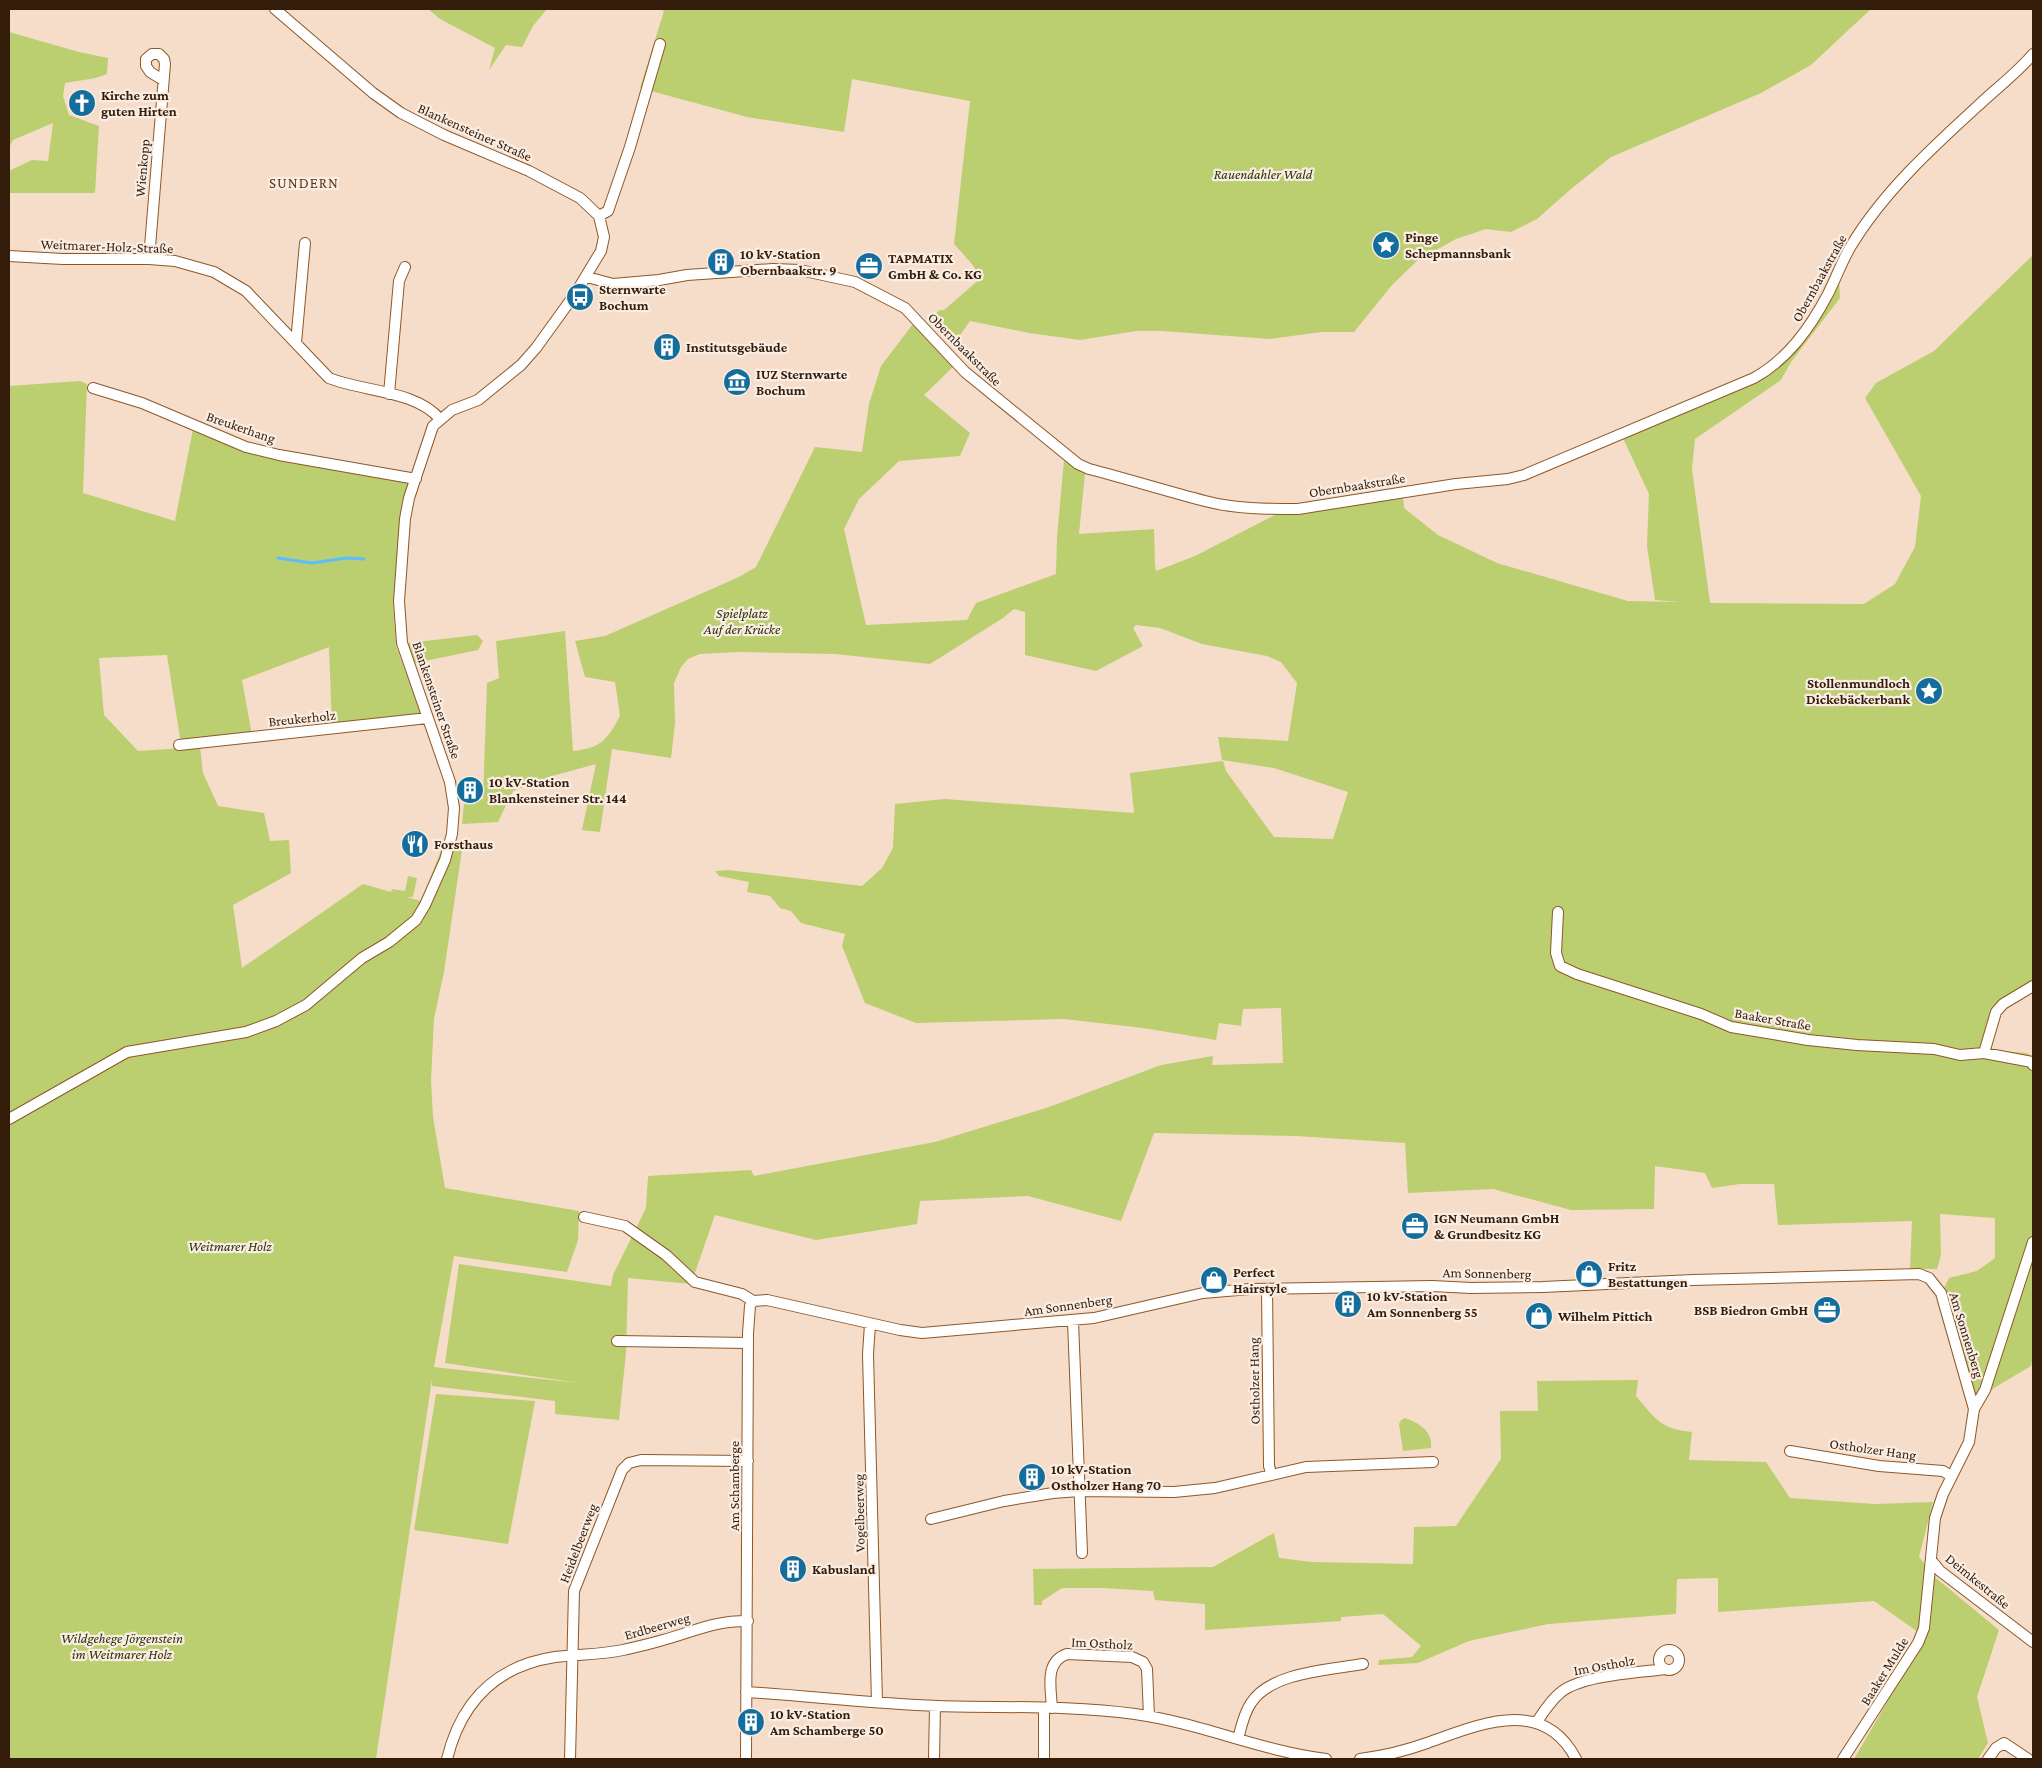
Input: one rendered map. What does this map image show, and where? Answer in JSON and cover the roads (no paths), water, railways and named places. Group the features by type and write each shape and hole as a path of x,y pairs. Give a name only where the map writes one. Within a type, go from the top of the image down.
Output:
{"street":[{"name":"Blankensteiner Straße","path":"275,9 373,93 401,112 444,135 547,179 580,198 599,216"},
{"path":"440,419 452,410 478,400 521,365 536,348 587,277 601,251 604,237 599,216 608,211 658,66 660,44"},
{"name":"Obernbaakstraße","path":"587,277 614,284 659,280 687,275 773,268 800,270 855,282 905,308 965,372 1078,464 1089,469 1206,501 1234,506 1272,509 1298,508 1456,484 1508,479 1524,475 1653,422 1770,370 1787,354 1806,331 1828,294 1850,247 1872,216 1947,134 2033,54"},
{"name":"Wienkopp","path":"149,259 163,80"},
{"path":"296,343 305,243"},
{"name":"Weitmarer-Holz-Straße","path":"9,256 63,259 149,259 194,265 214,272 233,282 254,299 329,378 343,384 412,400 428,406 440,419"},
{"path":"389,394 399,281 406,268"},
{"name":"Breukerhang","path":"94,388 142,403 246,447 280,455 416,479"},
{"name":"Blankensteiner Straße","path":"9,1119 127,1052 246,1032 276,1021 306,1005 362,958 416,920 439,876 449,847 454,822 453,794 450,782 402,643 400,624 404,519 433,426 440,419"},
{"name":"Breukerholz","path":"179,745 428,718"},
{"name":"Baaker Straße","path":"1558,912 1556,953 1560,966 1577,974 1701,1014 1731,1027 1808,1040 1934,1049 1960,1055 1984,1053 2023,1059 2032,1062 2033,1065"},
{"path":"1984,1053 1996,1012 2004,1004 2033,986"},
{"name":"Am Sonnenberg","path":"584,1216 625,1226 666,1255 695,1282 742,1294 753,1301 767,1300 870,1324 922,1333 1072,1321 1094,1318 1203,1293 1267,1288 1537,1287 1693,1280 1919,1274 1929,1278 1941,1293 1974,1409 1969,1442 1951,1476 1935,1518 1931,1560"},
{"path":"1974,1409 1985,1390 2033,1242"},
{"name":"Ostholzer Hang","path":"1267,1288 1267,1397 1269,1466 1272,1473"},
{"path":"618,1342 748,1343 749,1314 753,1301"},
{"path":"1072,1321 1082,1553"},
{"name":"Vogelbeerweg","path":"870,1324 868,1354 877,1702"},
{"name":"Am Schamberge","path":"746,1759 748,1343"},
{"name":"Ostholzer Hang","path":"1790,1452 1879,1466 1943,1472 1951,1476"},
{"name":"Heidelbeerweg","path":"570,1759 575,1587 624,1467 632,1461 641,1460 748,1461"},
{"path":"930,1519 1004,1501 1079,1491 1127,1493 1194,1490 1237,1483 1306,1466 1433,1462"},
{"name":"Deimkestraße","path":"1931,1560 1940,1571 2033,1642"},
{"name":"Baaker Mulde","path":"1843,1759 1918,1643 1924,1628 1931,1560"},
{"name":"Erdbeerweg","path":"447,1759 454,1735 464,1716 489,1684 522,1665 556,1657 623,1650 663,1640 712,1624 748,1621"},
{"name":"Im Ostholz","path":"1044,1759 1051,1671 1058,1657 1067,1654 1132,1657 1143,1662 1147,1669 1148,1716"},
{"path":"1238,1739 1241,1723 1251,1702 1271,1684 1293,1677 1363,1664"},
{"name":"Im Ostholz","path":"1536,1723 1552,1701 1573,1684 1592,1679 1664,1669"},
{"path":"746,1692 935,1706 1109,1711 1148,1716 1193,1726 1280,1751 1326,1759"},
{"path":"934,1759 935,1706"},
{"path":"1360,1759 1392,1754 1495,1720 1522,1719 1536,1723 1562,1740 1576,1759"},
{"path":"1988,1759 1996,1748 2004,1743 2028,1759"}],"waterway":[{"path":"278,558 312,563 346,558 364,559"}],"place":[{"name":"Kirche zum guten Hirten","path":"82,103"},
{"name":"Pinge Schepmannsbank","path":"1386,245"},
{"name":"10 kV-Station Obernbaakstr. 9","path":"721,262"},
{"name":"TAPMATIX GmbH & Co. KG","path":"869,266"},
{"name":"Sternwarte Bochum","path":"580,297"},
{"name":"Institutsgebäude","path":"667,347"},
{"name":"IUZ Sternwarte Bochum","path":"737,382"},
{"name":"Stollenmundloch Dickebäckerbank","path":"1929,691"},
{"name":"10 kV-Station Blankensteiner Str. 144","path":"470,790"},
{"name":"Forsthaus","path":"415,844"},
{"name":"IGN Neumann GmbH & Grundbesitz KG","path":"1415,1226"},
{"name":"Fritz Bestattungen","path":"1589,1274"},
{"name":"Perfect Hairstyle","path":"1214,1280"},
{"name":"10 kV-Station Am Sonnenberg 55","path":"1348,1304"},
{"name":"BSB Biedron GmbH","path":"1827,1310"},
{"name":"Wilhelm Pittich","path":"1539,1316"},
{"name":"10 kV-Station Ostholzer Hang 70","path":"1032,1477"},
{"name":"Kabusland","path":"793,1569"},
{"name":"10 kV-Station Am Schamberge 50","path":"751,1722"}],"district":[{"name":"SUNDERN","path":"304,183"}],"park label":[{"name":"Rauendahler Wald","path":"1263,174"},
{"name":"Spielplatz Auf der Krücke","path":"742,622"},
{"name":"Weitmarer Holz","path":"230,1246"},
{"name":"Wildgehege Jörgenstein im Weitmarer Holz","path":"122,1646"}]}
